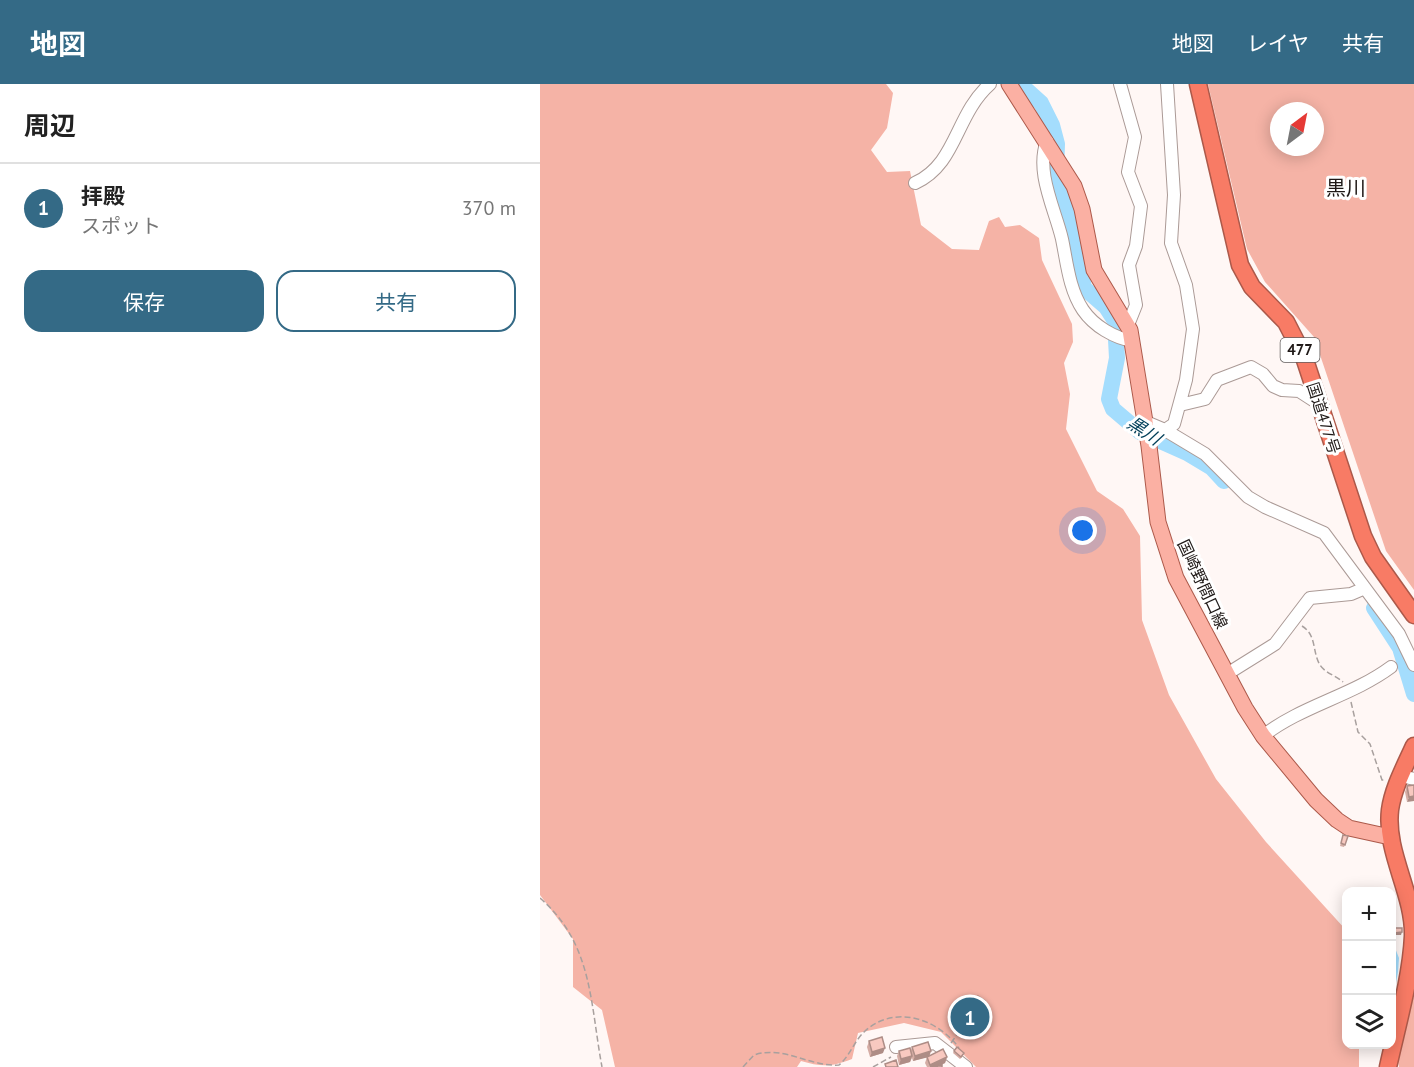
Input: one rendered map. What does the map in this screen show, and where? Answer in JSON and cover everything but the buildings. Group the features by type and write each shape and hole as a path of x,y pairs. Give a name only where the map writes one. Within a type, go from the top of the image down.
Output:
{"highway":[{"name":"国道477号","path":"1198,84 1240,265 1252,287 1286,322 1304,357 1363,536 1373,557 1414,615"},
{"path":"1388,1067 1414,934 1404,880 1390,837 1390,810 1408,778 1414,746"}],"main road":[{"name":"国崎野間口線","path":"1009,84 1067,172 1082,209 1094,270 1128,335 1146,426 1158,522 1176,578 1263,736 1316,800 1337,820 1349,828 1390,837"}],"street":[{"path":"915,183 927,178 944,160 970,105 990,84"},
{"path":"1047,141 1043,151 1051,208 1061,237 1067,271 1083,309 1109,332 1128,335 1136,305 1129,265 1136,246 1141,206 1128,172 1134,137 1120,84"},
{"path":"1165,430 1174,424 1180,405 1193,329 1186,285 1171,243 1174,195 1167,84"},
{"path":"1180,405 1205,399 1216,380 1251,367 1263,374 1273,386 1282,390 1299,391 1319,404"},
{"path":"1146,426 1165,430 1205,454 1248,496 1265,507 1324,533 1400,634 1414,665"},
{"path":"1227,674 1275,644 1310,598 1352,594 1365,588"},
{"path":"1263,736 1284,722 1349,691 1391,667"},
{"path":"901,1046 935,1043 966,1067"}],"path":[{"path":"540,898 566,924 584,965 592,998 602,1067"},
{"path":"743,1067 754,1054 774,1052 806,1063 832,1067 839,1065 864,1032 877,1023 890,1019 914,1017 927,1020 953,1040 962,1052"},
{"path":"945,1051 966,1022"},
{"path":"873,1067 894,1056 901,1046"}],"shaded area":[{"path":"540,84 886,84 893,93 887,128 871,150 887,172 910,171 921,225 952,249 979,250 989,221 999,217 1005,227 1020,225 1039,238 1042,260 1072,324 1073,342 1064,363 1070,394 1066,429 1097,491 1123,509 1140,536 1142,620 1169,695 1216,779 1266,842 1342,926 1342,1049 1359,1049 1359,1067 976,1067 941,1032 904,1023 858,1033 852,1059 832,1065 801,1061 797,1067 615,1067 602,1010 573,987 573,939 540,895"},
{"path":"1208,84 1414,84 1414,590 1386,551 1314,337 1265,282 1247,249"},
{"path":"1414,994 1414,1067 1399,1067 1398,1062"}],"water":[{"path":"1396,950 1399,958 1396,982"}],"waterway":[{"name":"黒川","path":"1020,84 1041,103 1052,125 1057,144 1056,174 1077,247 1084,288 1106,307 1115,321 1117,358 1109,399 1113,409 1140,432 1187,453 1212,468 1224,481"},
{"name":"黒川","path":"1374,608 1400,648 1414,694"}],"place":[{"name":"拝殿","path":"970,1017"}],"district":[{"name":"黒川","path":"1346,188"}]}
